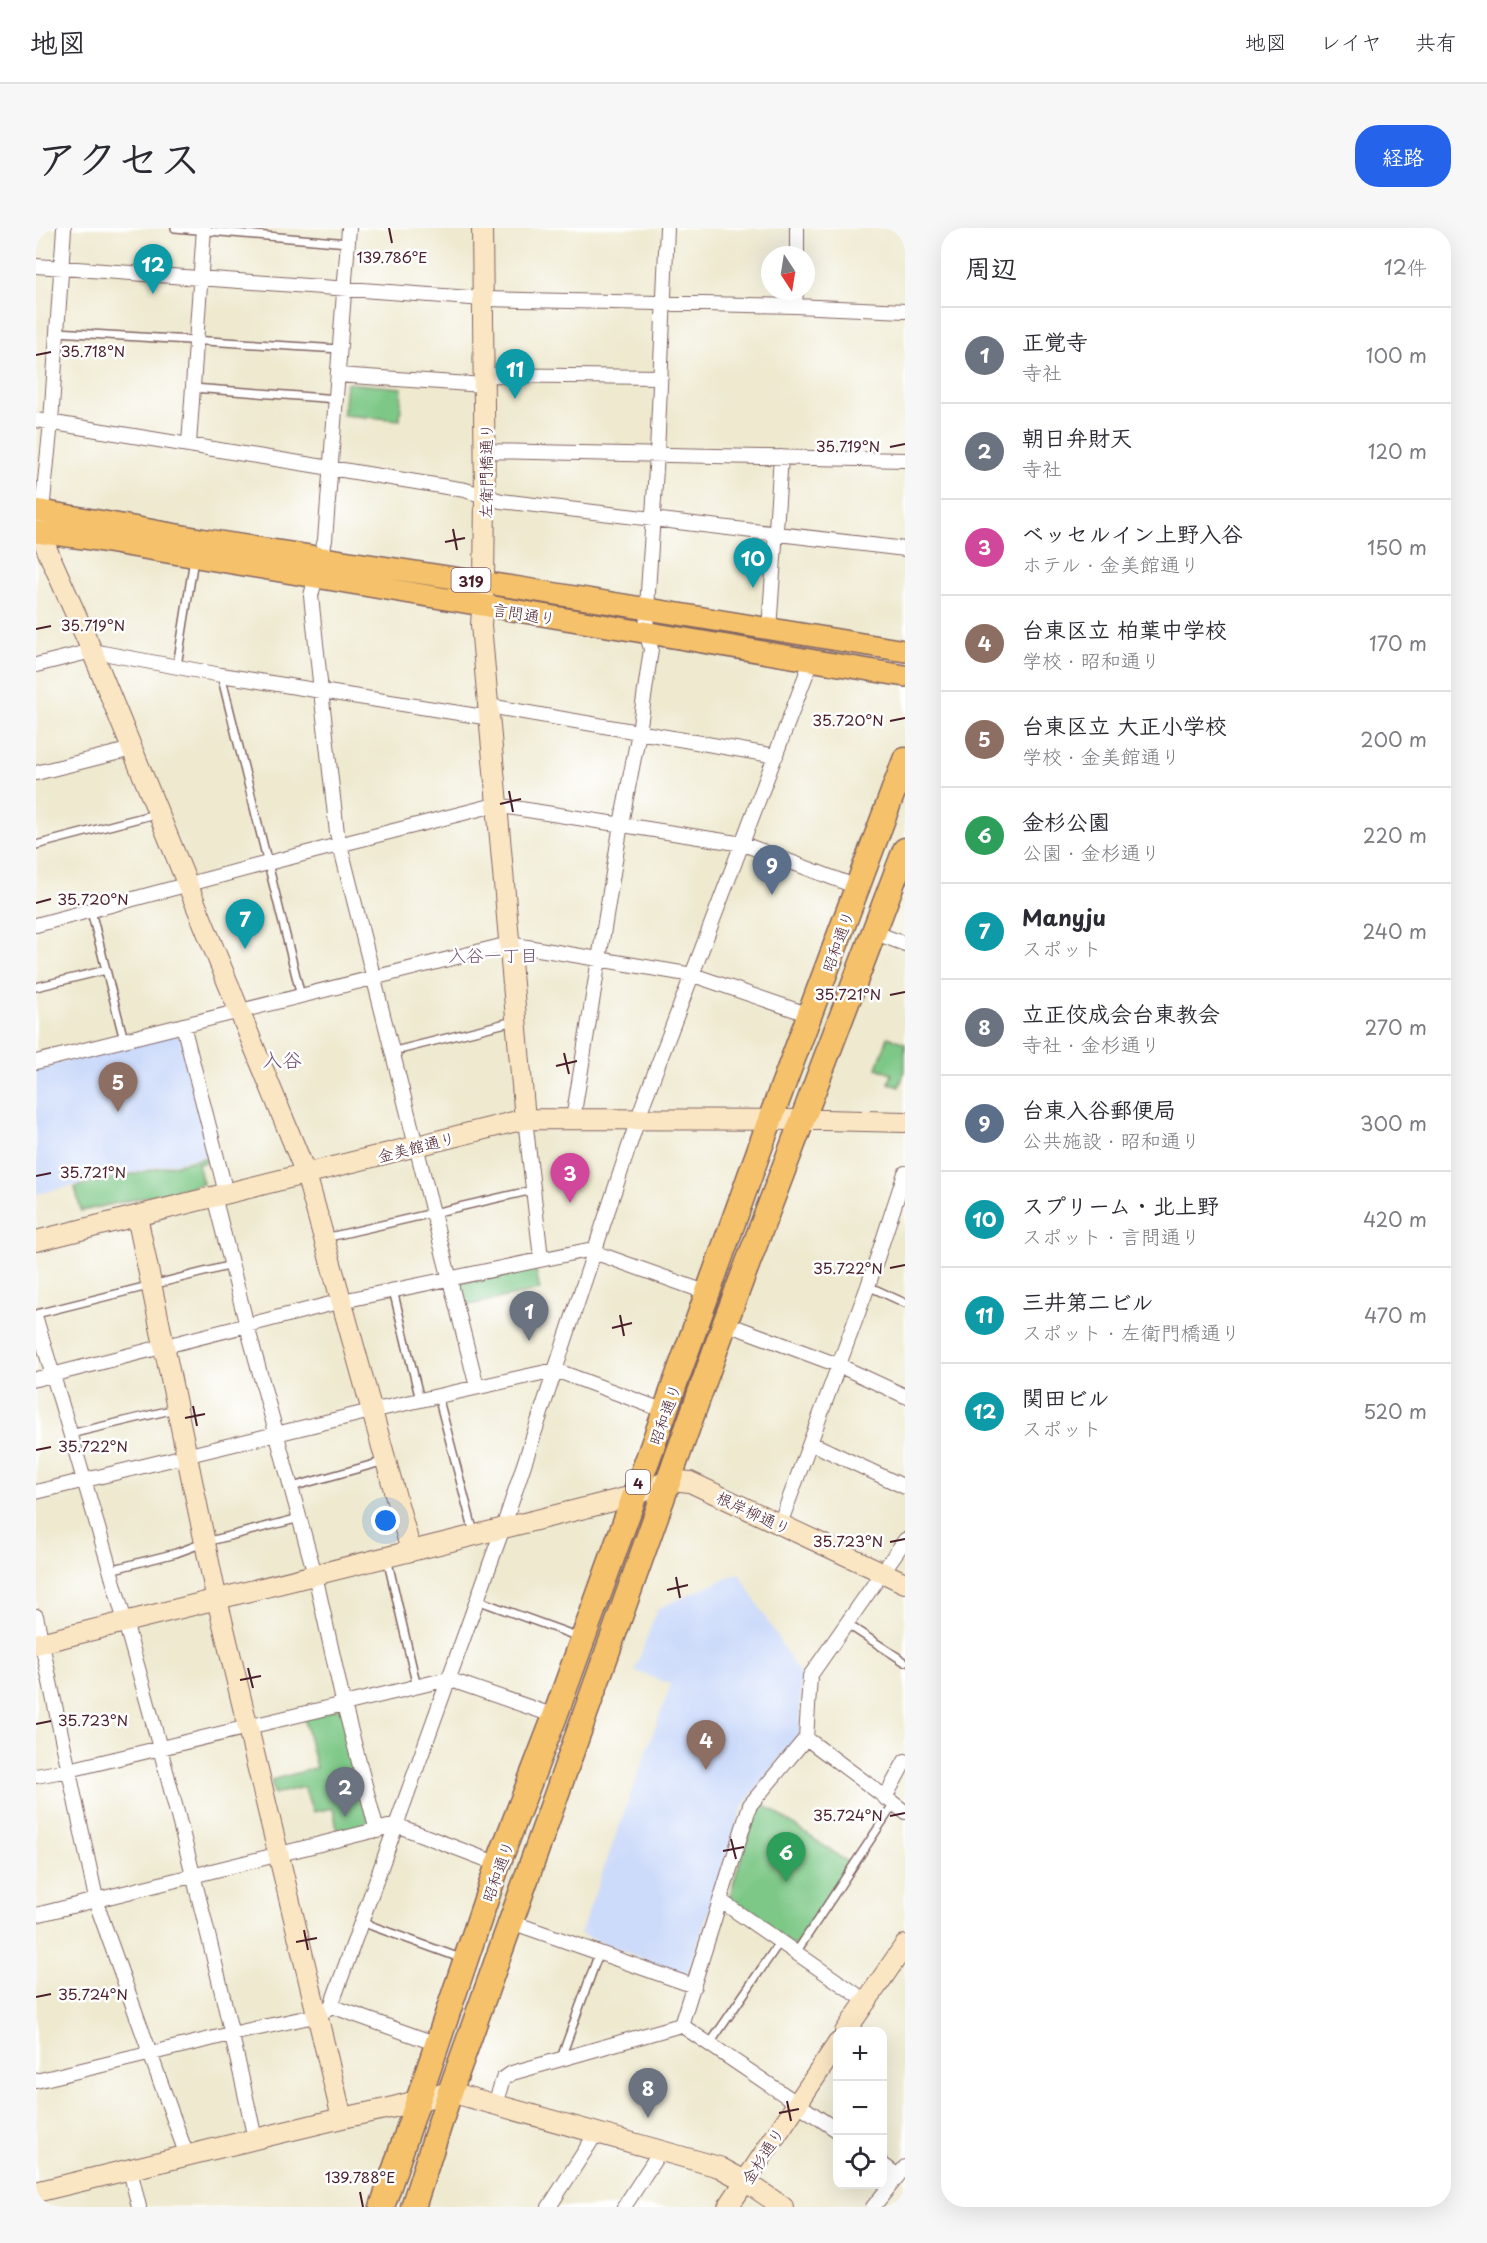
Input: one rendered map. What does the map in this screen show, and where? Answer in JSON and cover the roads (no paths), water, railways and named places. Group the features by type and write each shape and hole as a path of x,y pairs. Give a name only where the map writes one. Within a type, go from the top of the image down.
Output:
{"highway":[{"name":"昭和通り","path":"382,2207 416,2100 498,1864 555,1716 770,1120 905,760"},
{"name":"昭和通り","path":"413,2207 450,2092 725,1323 905,850"}],"main road":[{"name":"言問通り","path":"39,510 318,568 481,606 905,676"},
{"name":"言問通り","path":"37,534 84,538 195,557 484,582 905,651"}],"street":[{"path":"64,228 51,422 37,534 92,651 306,1174 411,1551"},
{"path":"349,228 326,540 311,596 321,691 340,845 477,1387"},
{"name":"左衛門橋通り","path":"482,228 485,496 481,626 495,805 525,1119"},
{"path":"573,1119 651,649 646,632 667,228"},
{"path":"796,246 797,228"},
{"path":"189,444 204,229"},
{"path":"36,266 484,299 664,305 795,306 905,311"},
{"path":"795,300 795,306"},
{"path":"338,375 484,380 661,377"},
{"path":"36,420 465,490 501,501 905,549"},
{"path":"485,451 905,460"},
{"path":"769,630 781,457"},
{"path":"36,665 92,651 321,691 639,732 776,756"},
{"path":"324,2011 361,1922 503,1528 638,1119 812,659"},
{"path":"36,773 132,749"},
{"path":"36,925 495,805 743,844 857,887"},
{"path":"873,932 905,944"},
{"path":"36,1062 509,944 693,975 810,1015"},
{"path":"183,1025 220,1195 232,1266 315,1575 376,1831"},
{"path":"525,1119 541,1258"},
{"name":"金美館通り","path":"36,1241 525,1119 905,1122"},
{"path":"780,1524 899,1204 905,1173"},
{"path":"137,1216 217,1599 280,1855 324,2011 342,2118"},
{"path":"36,1379 342,1301 588,1250 708,1293"},
{"path":"36,1319 161,1748 255,2139"},
{"path":"725,1323 838,1365 905,1396"},
{"path":"36,1492 371,1411 555,1370 665,1411"},
{"path":"811,1443 905,1487"},
{"path":"38,1643 633,1496 670,1480"},
{"name":"根岸柳通り","path":"670,1480 690,1482 905,1583"},
{"path":"681,2025 750,1805 806,1738 810,1676 905,1540"},
{"path":"36,1616 38,1643 69,1770 96,1899 187,2156"},
{"path":"36,1776 448,1679 555,1716"},
{"path":"806,1738 895,1805 905,1761"},
{"path":"36,1915 396,1825 498,1864"},
{"path":"721,1901 866,2001"},
{"path":"511,1922 694,1986"},
{"path":"848,2027 905,1945"},
{"path":"36,2081 324,2011 437,2044"},
{"path":"681,2025 833,2128"},
{"path":"495,2104 503,2079 512,2073 681,2025"},
{"name":"金杉通り","path":"728,2207 833,2049"},
{"path":"38,2194 450,2092 719,2167 745,2181 783,2207"},
{"path":"549,2207 597,2132"},
{"path":"624,2207 661,2150"},
{"path":"873,2207 902,2171 887,2166"},
{"path":"130,2170 139,2207"}],"lane":[{"path":"175,228 348,243"},
{"path":"57,332 340,349"},
{"path":"192,388 337,399"},
{"path":"177,666 195,557"},
{"path":"221,675 301,996"},
{"path":"36,845 158,813"},
{"path":"91,910 124,1040"},
{"path":"36,987 106,969"},
{"path":"391,1052 516,1020"},
{"path":"325,1238 533,1190"},
{"path":"36,1314 232,1266"},
{"path":"868,1286 905,1303"},
{"path":"393,1290 420,1400"},
{"path":"438,1396 474,1535"},
{"path":"70,1434 178,1408"},
{"path":"292,1487 385,1461"},
{"path":"110,1570 300,1518"},
{"path":"387,1557 417,1686"},
{"path":"477,1600 582,1638"},
{"path":"847,1624 905,1662"},
{"path":"795,1954 895,1805"},
{"path":"361,1922 465,1960"},
{"path":"709,2046 779,1943"},
{"path":"561,2058 599,1953"}],"place":[{"name":"関田ビル","path":"153,294"},
{"name":"三井第二ビル","path":"515,399"},
{"name":"スプリーム・北上野","path":"753,588"},
{"name":"台東入谷郵便局","path":"772,895"},
{"name":"Manyju","path":"245,949"},
{"name":"台東区立 大正小学校","path":"118,1112"},
{"name":"ベッセルイン上野入谷","path":"570,1203"},
{"name":"正覚寺","path":"529,1341"},
{"name":"台東区立 柏葉中学校","path":"706,1770"},
{"name":"朝日弁財天","path":"345,1817"},
{"name":"金杉公園","path":"786,1882"},
{"name":"立正佼成会台東教会","path":"648,2118"}],"district":[{"name":"入谷一丁目","path":"493,954"},
{"name":"入谷","path":"282,1059"}]}
